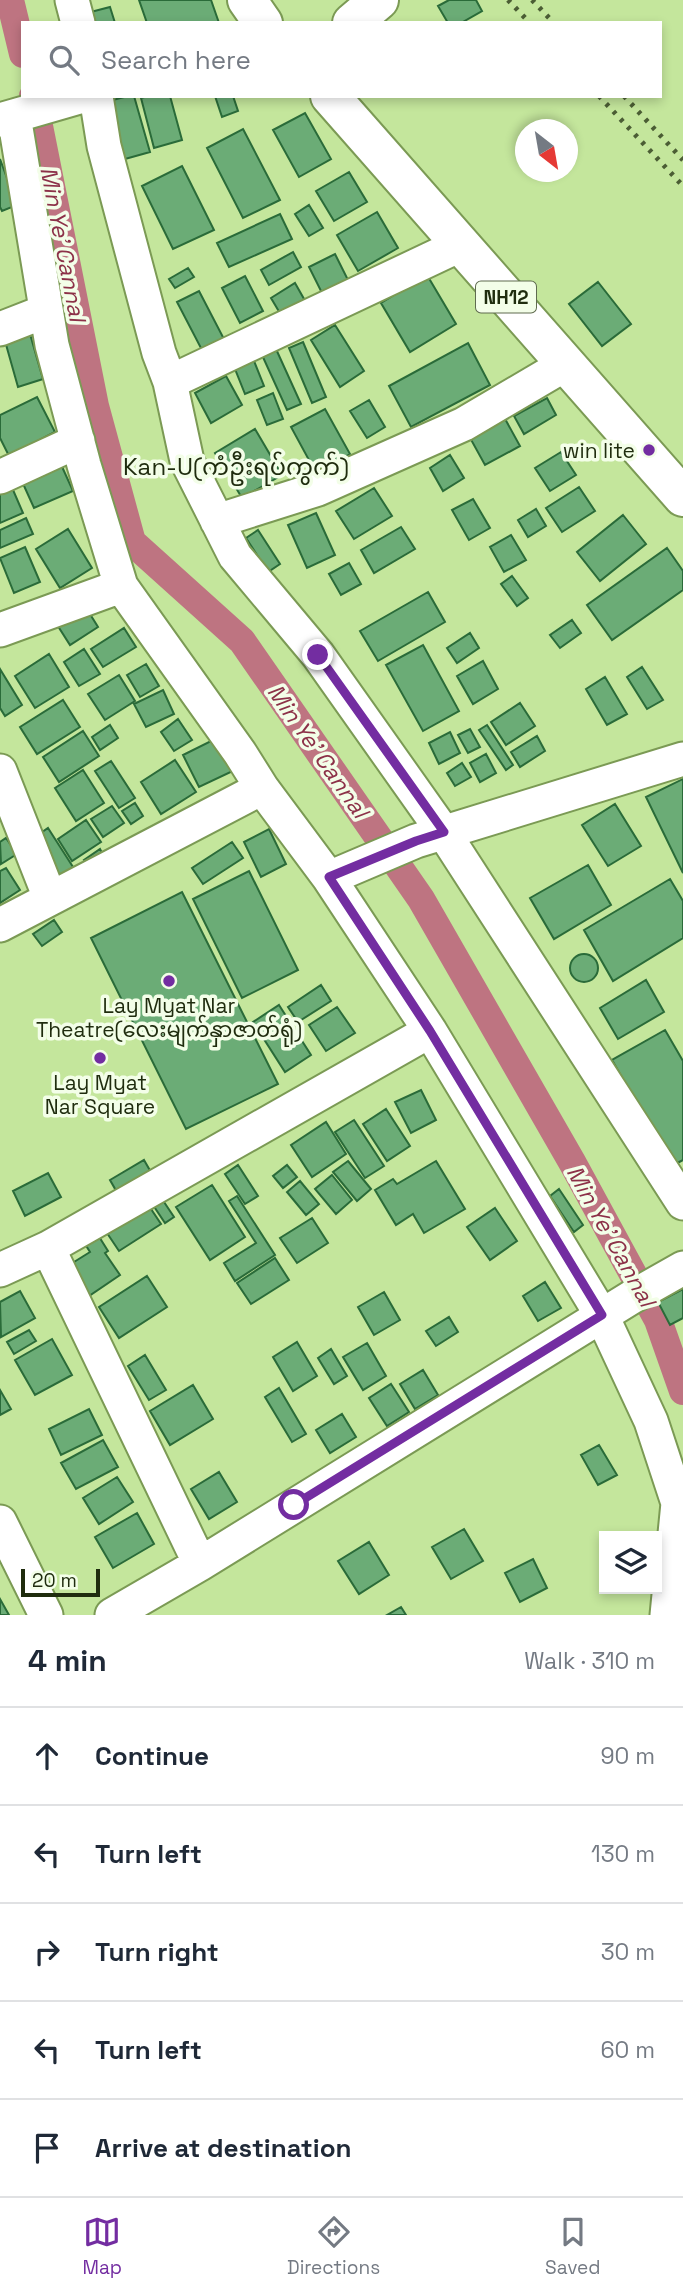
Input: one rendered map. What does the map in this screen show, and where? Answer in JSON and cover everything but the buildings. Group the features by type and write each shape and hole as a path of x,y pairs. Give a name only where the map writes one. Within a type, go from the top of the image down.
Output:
{"main road":[{"path":"247,0 263,21"},
{"path":"354,21 379,0"},
{"name":"NH12","path":"332,98 683,496"}],"street":[{"path":"72,0 77,21"},
{"path":"667,1615 678,1503 651,1421 602,1315 430,1031 329,877 262,789 240,753 121,586 52,345 14,116 81,98 104,146 159,353 170,382 187,460 235,556 318,655 430,837 683,1203"},
{"path":"170,382 460,245"},
{"path":"0,329 46,312"},
{"path":"218,521 318,489 464,424 566,364"},
{"path":"0,477 78,441"},
{"path":"0,631 121,586"},
{"path":"329,877 430,837 683,760"},
{"path":"0,771 50,898"},
{"path":"0,925 262,789"},
{"path":"0,1270 48,1248 430,1031"},
{"path":"48,1248 200,1564"},
{"path":"112,1615 200,1564 602,1315 683,1268"},
{"path":"0,1522 46,1615"}],"waterway":[{"name":"Min Ye' Cannal","path":"10,0 21,46"},
{"name":"Min Ye' Cannal","path":"33,98 95,406 132,542 242,641 421,899 572,1162 658,1320 683,1391"}],"railway":[{"path":"508,0 528,21"},
{"path":"532,0 552,21"},
{"path":"601,98 683,186"},
{"path":"626,98 683,160"}],"place":[{"name":"win lite","path":"649,450"},
{"name":"Lay Myat Nar Theatre(လေးမျက်နှာဇာတ်ရုံ)","path":"169,981"},
{"name":"Lay Myat Nar Square","path":"100,1058"}],"district":[{"name":"Kan-U(ကံဦးရပ်ကွက်)","path":"236,466"}],"route":[{"path":"294,1505 602,1315 430,1031 329,877 444,832 318,655"}]}
